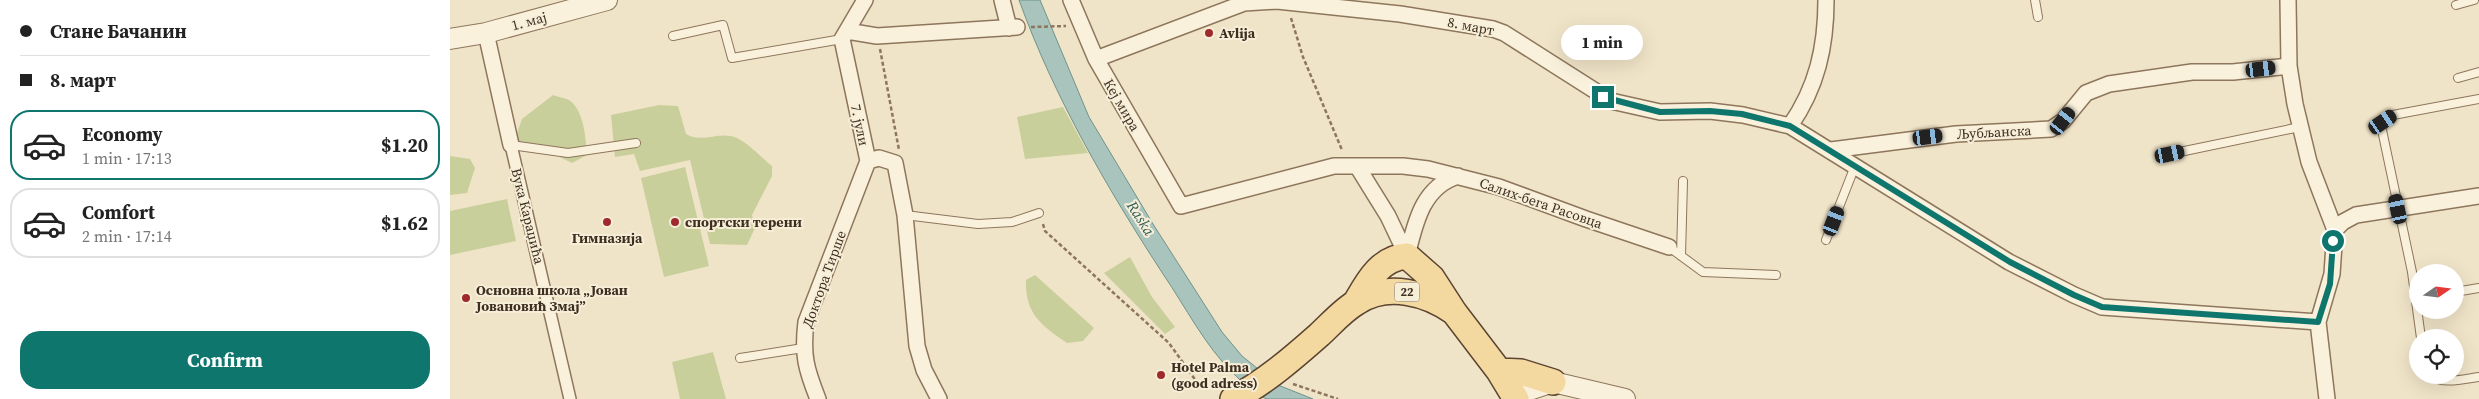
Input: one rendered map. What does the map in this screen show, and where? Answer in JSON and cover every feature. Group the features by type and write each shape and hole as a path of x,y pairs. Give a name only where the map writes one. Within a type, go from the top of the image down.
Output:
{"main road":[{"name":"22","path":"1236,397 1288,375 1356,302 1373,274 1383,265 1397,257 1407,256 1427,272 1454,312 1499,371 1516,399"},
{"name":"22","path":"1356,302 1382,293 1405,292 1429,298 1454,312"},
{"path":"1499,371 1521,372 1544,391"}],"street":[{"name":"1. мај","path":"450,39 486,33 607,0"},
{"path":"859,4 845,35 877,36 1013,27 1002,0"},
{"name":"Кеј мира","path":"1070,0 1096,60 1181,206"},
{"path":"1790,126 1801,110 1816,80 1824,46 1826,0"},
{"path":"2288,0 2289,66 2300,127 2320,193 2335,230 2330,284 2318,322 2326,399"},
{"name":"8. март","path":"1096,60 1244,3 1286,2 1400,14 1493,29 1504,33 1611,100 1660,112 1710,111 1742,114 1790,126 1831,150 1916,206 2010,262 2074,295 2102,307 2318,322"},
{"name":"Вука Караџића","path":"486,33 570,399"},
{"name":"7. јули","path":"845,35 868,161 879,158 895,163"},
{"name":"Љубљанска","path":"1831,150 1956,134 2051,129 2063,121 2086,92 2109,84 2192,72 2233,72 2289,66"},
{"name":"Доктора Тирше","path":"818,399 807,372 803,348 806,322 868,161"},
{"path":"895,163 905,215 917,346 924,370 939,399"},
{"path":"1352,166 1388,216 1407,256"},
{"name":"Салих-бега Расовца","path":"1181,206 1324,168 1352,166 1411,167 1500,186 1586,219 1669,246"},
{"path":"1407,256 1414,227 1423,205 1444,180 1458,176"},
{"path":"2335,230 2343,222 2356,215 2479,196"},
{"path":"1516,399 1529,390 1625,399"},
{"path":"1520,399 1544,391"}],"lane":[{"path":"2035,0 2038,17"},
{"path":"2456,5 2474,0"},
{"path":"673,36 723,25 732,58 845,35"},
{"path":"2458,78 2479,72"},
{"path":"2410,264 2382,130 2383,122 2393,115 2479,99"},
{"path":"2170,154 2300,127"},
{"path":"511,145 568,153 636,143"},
{"path":"1826,240 1855,166"},
{"path":"1681,256 1683,181"},
{"path":"905,215 978,224 1012,222 1039,213"},
{"name":"Салих-бега Расовца","path":"1669,246 1703,272 1776,275"},
{"path":"2464,290 2479,288"},
{"path":"740,358 803,348"},
{"path":"2464,379 2479,377"}],"path":[{"path":"1286,2 1304,57 1352,166"},
{"path":"1013,27 1067,26"},
{"path":"877,36 899,148 895,163"},
{"path":"1039,213 1045,231 1169,343 1199,385"},
{"path":"1288,375 1338,399"}],"green space":[{"path":"553,95 569,100 574,105 583,125 587,155 572,163 541,148 522,148 516,136 522,119"},
{"path":"659,105 678,106 686,134 698,138 724,135 737,138 772,166 772,176 752,215 755,228 747,245 710,244 690,160 640,171 634,154 615,157 611,115"},
{"path":"1063,107 1088,153 1025,159 1017,117"},
{"path":"450,156 470,159 475,168 467,193 450,195"},
{"name":"спортски терени","path":"685,167 709,266 664,277 641,178"},
{"path":"507,199 516,241 450,255 450,211"},
{"path":"1130,257 1152,297 1175,327 1165,334 1104,273"},
{"path":"1035,275 1094,328 1083,341 1067,343 1036,318 1028,302 1026,292 1026,280"},
{"path":"713,352 726,399 680,399 672,362"}],"water":[{"name":"Raska","path":"1019,0 1040,0 1089,117 1153,224 1222,332 1242,356 1278,385 1313,399 1267,399 1262,397 1236,376 1213,351 1142,242 1083,141 1048,72"}],"place":[{"name":"Avlija","path":"1209,33"},
{"name":"Гимназија","path":"607,222"},
{"name":"спортски терени","path":"675,222"},
{"name":"Основна школа „Јован Јовановић Змај”","path":"466,298"},
{"name":"Hotel Palma (good adress)","path":"1161,375"}],"route":[{"path":"1603,97 1660,112 1710,111 1742,114 1790,126 1831,150 1916,206 2010,262 2074,295 2102,307 2318,322 2332,274 2333,241"}]}
